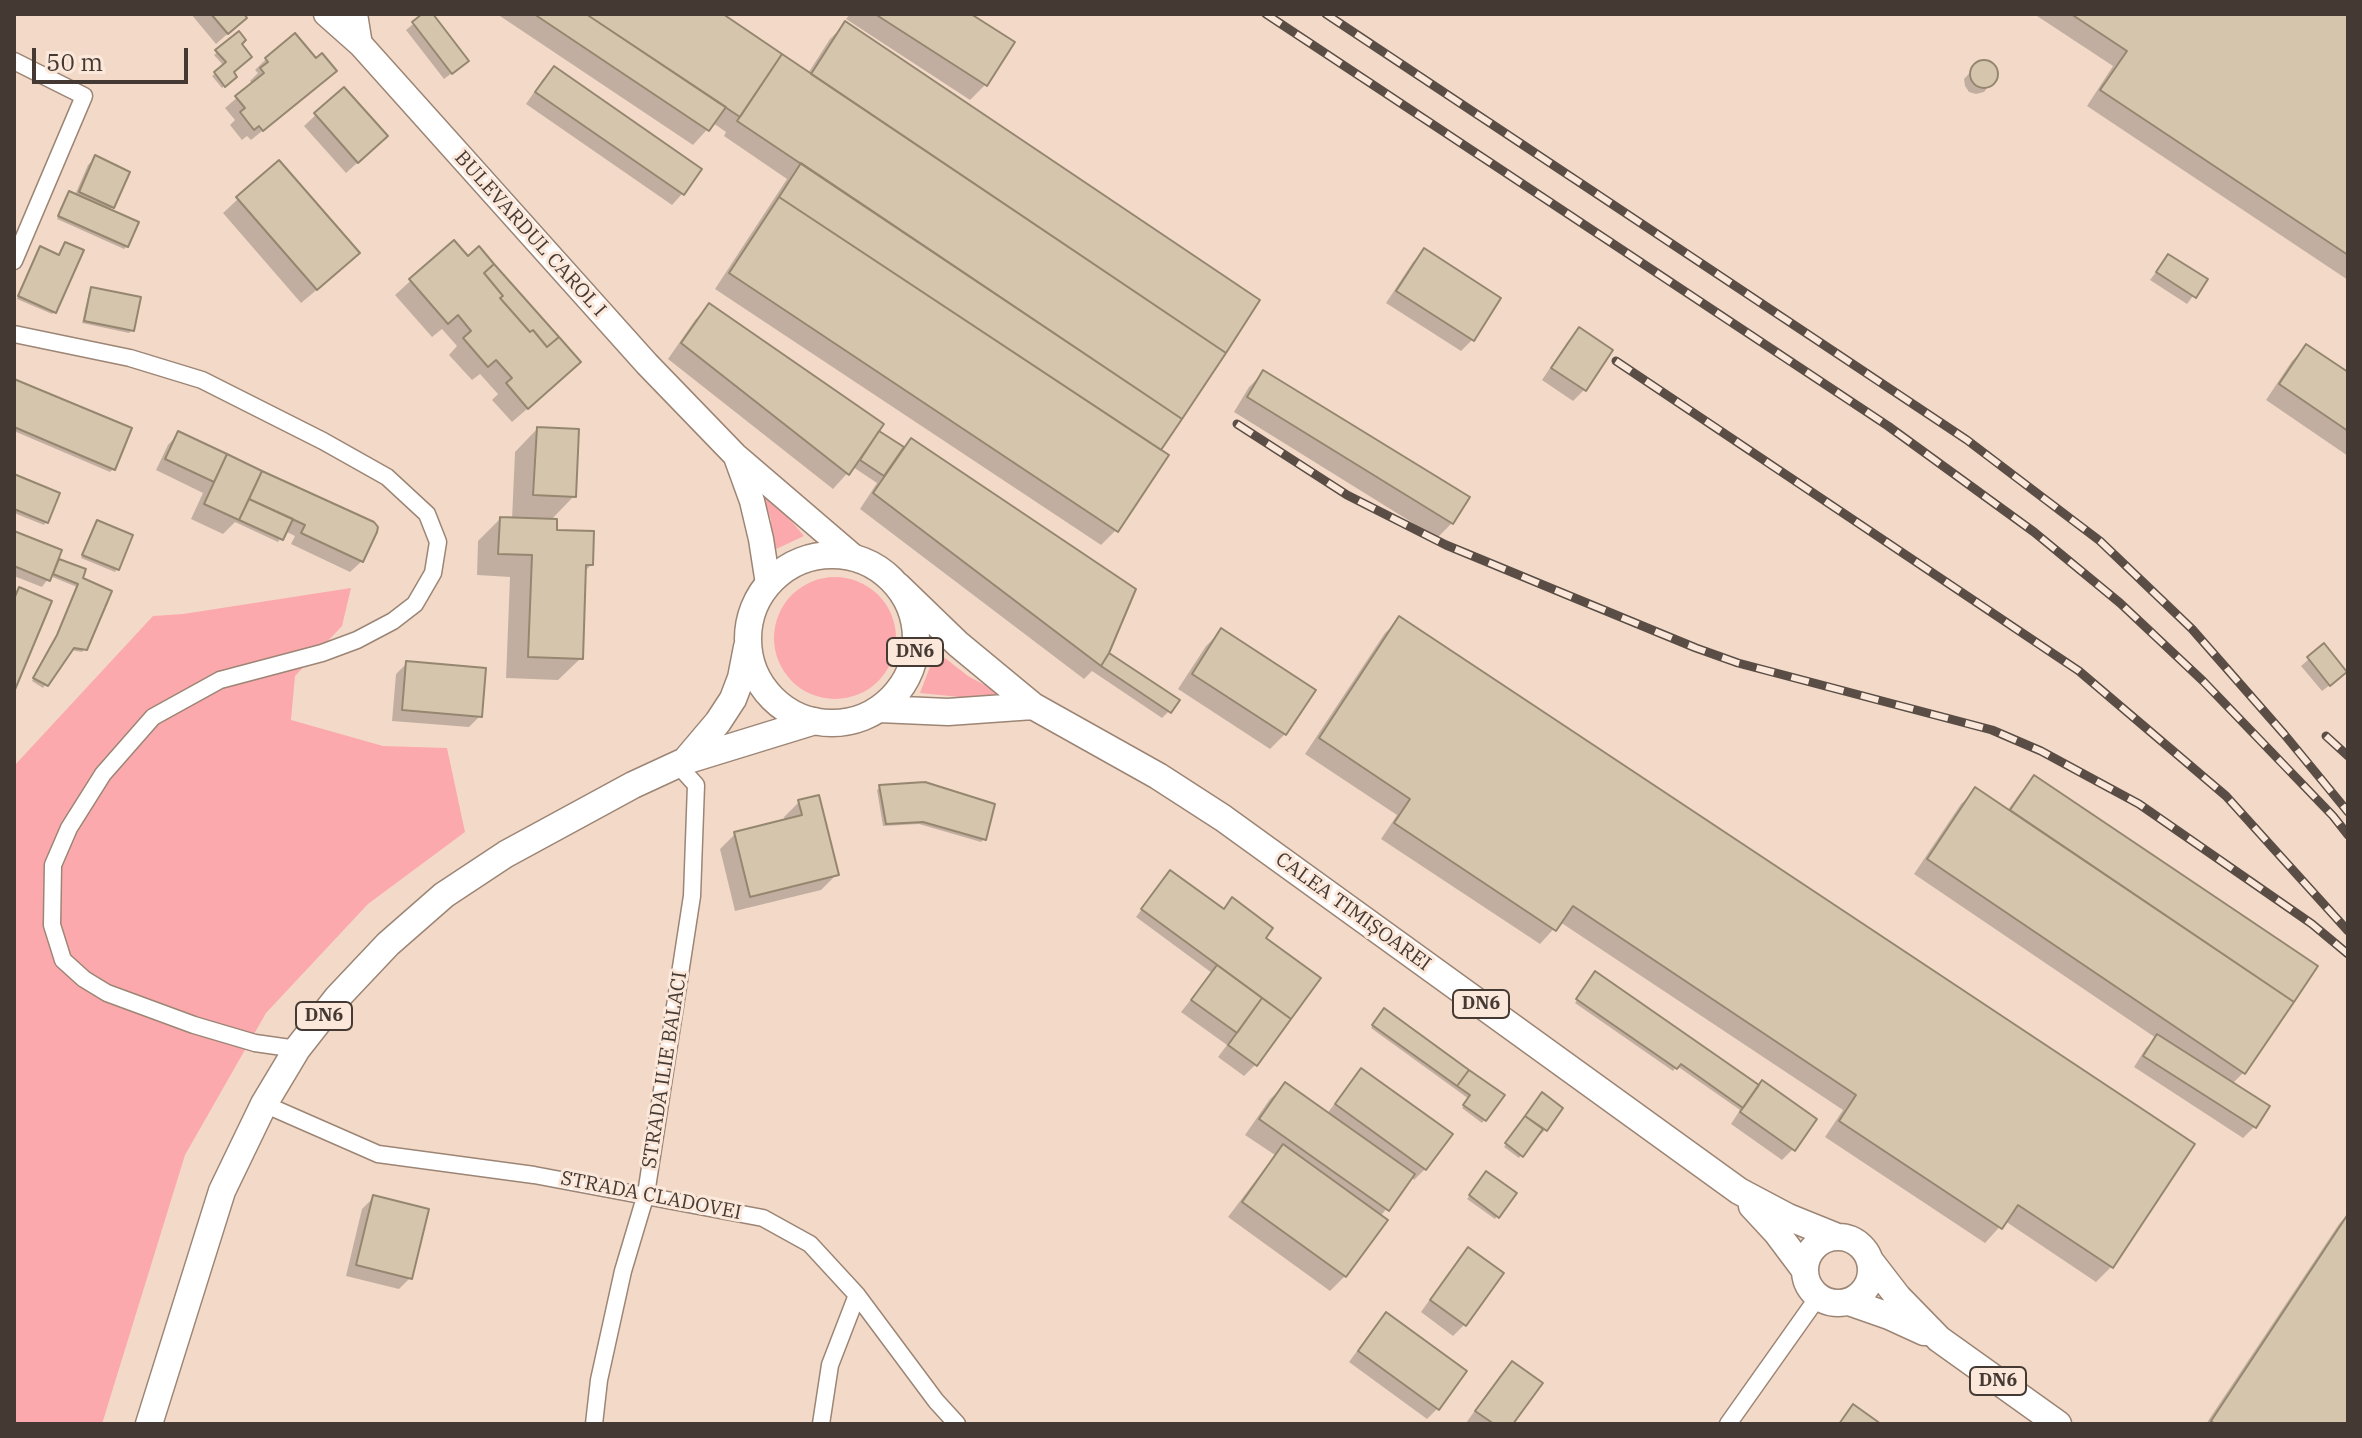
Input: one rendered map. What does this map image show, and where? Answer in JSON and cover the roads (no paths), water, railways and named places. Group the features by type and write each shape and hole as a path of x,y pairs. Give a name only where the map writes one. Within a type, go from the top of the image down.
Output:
{"main road":[{"name":"BULEVARDUL CAROL I","path":"326,14 361,45 647,364 735,455 854,557"},
{"name":"BULEVARDUL CAROL I","path":"735,455 752,501 768,584"},
{"name":"DN6","path":"682,763 718,722 733,699 741,678 750,621 757,601 768,584 786,568 807,558 830,555 854,557 878,568 898,586 911,610 917,638 912,666 899,690 879,709 859,719 837,723 815,721 794,714 775,701 761,684 752,664 748,642"},
{"name":"CALEA TIMIȘOAREI","path":"898,586 958,644 1033,706 1158,776 1223,818 1739,1191 1788,1217 1835,1236"},
{"name":"DN6","path":"879,709 948,712 1033,706"},
{"name":"DN6","path":"149,1424 222,1191 264,1104 297,1049 337,998 388,944 444,895 506,854 633,785 682,763 815,721"},
{"name":"CALEA TIMIȘOAREI","path":"1739,1191 1804,1269"},
{"name":"DN6","path":"1835,1236 1854,1240 1861,1246 1898,1297 1939,1339 2058,1424"},
{"path":"1804,1269 1810,1250 1817,1243 1835,1236"},
{"path":"1849,1302 1865,1290 1871,1262"},
{"name":"DN6","path":"1804,1269 1810,1289 1827,1302 1849,1302 1939,1339"}],"street":[{"path":"356,14 361,45"},
{"path":"14,61 84,96 14,261"},
{"path":"14,334 130,358 202,380 387,477 427,514 438,542 433,573 415,604 393,621 357,640 322,653 220,680 153,717 103,774 69,828 53,865 52,925 63,960 84,979 107,993 194,1025 255,1043 297,1049"},
{"name":"STRADA ILIE BALACI","path":"594,1424 599,1380 623,1271 646,1194 692,896 696,785 682,763"},
{"name":"STRADA CLADOVEI","path":"264,1104 378,1154 534,1175 763,1218 810,1244 857,1295 936,1401 957,1424"},
{"path":"821,1424 830,1365 857,1295"},
{"path":"1728,1424 1818,1297"}],"railway":[{"path":"1266,14 1888,426 2034,532 2120,603 2203,681 2348,835"},
{"path":"1326,14 1967,440 2100,541 2192,629 2348,812"},
{"path":"1616,361 2079,671 2226,796 2348,931"},
{"path":"1237,424 1347,495 1446,545 1696,648 1738,663 1992,730 2041,751 2139,804 2312,924 2348,954"},
{"path":"2326,736 2348,756"}]}
